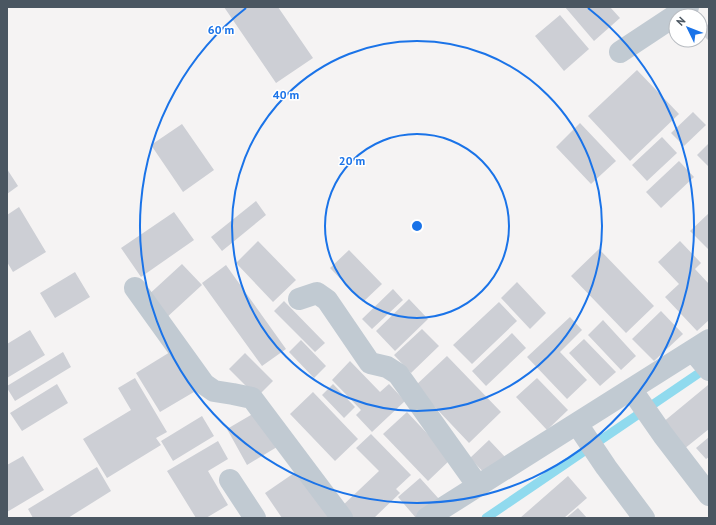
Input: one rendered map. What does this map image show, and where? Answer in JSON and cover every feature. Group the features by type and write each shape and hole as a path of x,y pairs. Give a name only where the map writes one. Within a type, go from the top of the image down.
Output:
{"street":[{"path":"620,52 688,7"},
{"path":"135,288 204,384 214,391 252,398 342,518"},
{"path":"299,299 317,293 327,300 370,363 387,367 398,374 478,486"},
{"path":"427,518 478,486 582,431 704,357"},
{"path":"637,398 709,495"},
{"path":"582,431 606,467 644,518"},
{"path":"230,480 256,518"}],"building":[{"path":"224,7 278,7 313,58 276,83"},
{"path":"565,7 610,7 620,18 594,41"},
{"path":"560,15 589,49 564,71 535,36"},
{"path":"709,23 709,41 708,40"},
{"path":"637,70 679,114 630,161 588,116"},
{"path":"693,112 706,125 684,146 671,133"},
{"path":"580,123 616,161 591,184 556,147"},
{"path":"182,124 214,170 183,192 151,145"},
{"path":"662,137 677,153 647,181 632,165"},
{"path":"709,143 709,167 697,155"},
{"path":"679,161 694,177 661,208 646,192"},
{"path":"7,169 18,186 7,194"},
{"path":"256,201 266,215 222,251 211,237"},
{"path":"19,207 46,252 13,272 7,262 7,215"},
{"path":"174,212 194,240 141,277 121,248"},
{"path":"709,213 709,250 690,231"},
{"path":"258,241 296,280 273,302 236,263"},
{"path":"680,241 701,263 695,269 709,284 709,320 697,331 665,297 679,284 658,262"},
{"path":"599,249 654,306 626,333 571,276"},
{"path":"349,250 382,284 363,302 330,268"},
{"path":"182,264 202,285 165,319 145,298"},
{"path":"226,265 286,349 262,366 202,283"},
{"path":"75,272 90,297 55,318 40,293"},
{"path":"517,282 546,313 530,329 501,298"},
{"path":"393,289 403,300 372,329 362,319"},
{"path":"409,299 428,319 395,351 376,331"},
{"path":"284,301 325,343 315,352 274,311"},
{"path":"499,302 517,321 472,364 453,345"},
{"path":"661,311 683,334 654,361 632,339"},
{"path":"570,317 582,330 560,352 587,380 567,399 527,357"},
{"path":"603,320 636,356 621,370 588,335"},
{"path":"422,329 439,346 411,373 394,355"},
{"path":"30,330 45,355 7,378 7,344"},
{"path":"512,333 526,348 486,386 472,371"},
{"path":"584,339 616,372 600,386 569,353"},
{"path":"301,340 326,366 314,378 289,352"},
{"path":"175,349 199,389 160,412 136,373"},
{"path":"63,352 71,367 15,401 7,386"},
{"path":"245,353 273,381 257,397 229,369"},
{"path":"447,356 501,412 469,443 415,386"},
{"path":"350,361 380,392 389,384 405,401 372,432 356,415 361,410 332,380"},
{"path":"135,378 167,432 156,438 161,445 107,478 83,439 131,410 118,388"},
{"path":"537,378 568,410 547,430 516,397"},
{"path":"57,384 68,403 22,431 10,413"},
{"path":"333,384 355,407 344,418 322,395"},
{"path":"708,385 709,429 684,449 662,423"},
{"path":"313,392 358,439 335,461 290,414"},
{"path":"256,412 277,447 247,465 227,429"},
{"path":"407,412 451,459 428,481 383,434"},
{"path":"202,416 214,436 173,461 161,441"},
{"path":"371,434 411,475 396,489 400,493 374,518 349,518 340,508 379,471 356,448"},
{"path":"709,437 709,457 706,459 696,448"},
{"path":"489,440 507,459 489,478 470,458"},
{"path":"218,441 228,459 208,471 228,505 206,518 196,518 167,471"},
{"path":"23,456 44,490 7,512 7,465"},
{"path":"97,467 111,491 68,518 33,518 28,509"},
{"path":"297,471 330,518 282,518 265,493"},
{"path":"568,476 587,498 564,518 520,518"},
{"path":"420,478 439,499 416,518 398,497"},
{"path":"578,508 587,518 566,518"}],"waterway":[{"path":"486,518 708,367"}]}
